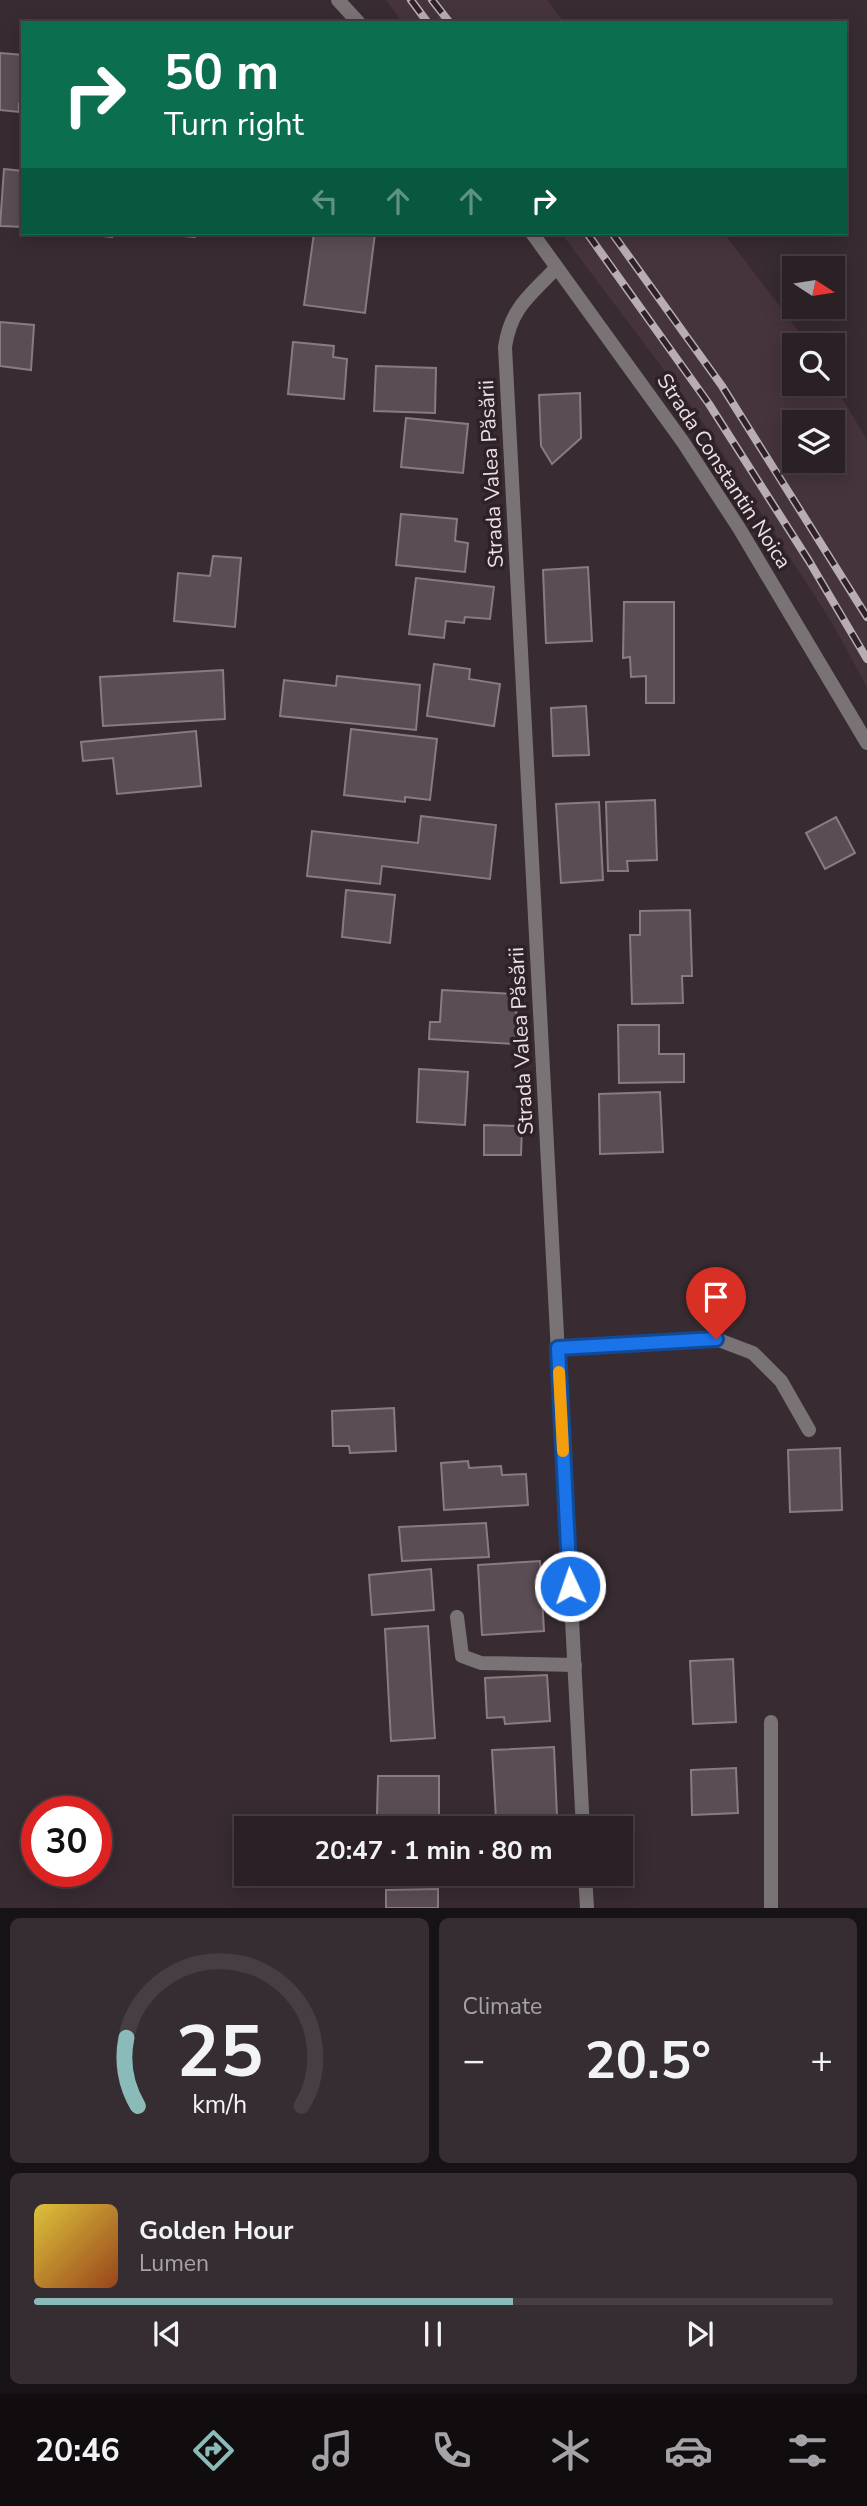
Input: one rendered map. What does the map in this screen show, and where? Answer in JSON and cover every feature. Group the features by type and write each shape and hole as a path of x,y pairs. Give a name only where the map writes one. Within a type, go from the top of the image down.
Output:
{"street":[{"path":"338,0 357,21"},
{"name":"Strada Constantin Noica","path":"533,235 683,442 739,528 867,743"},
{"name":"Strada Valea Păsării","path":"556,268 512,317 505,347 582,1816"},
{"path":"558,1348 716,1339 753,1353 781,1381 809,1430"},
{"path":"457,1618 462,1656 481,1663 575,1665"},
{"path":"771,1722 771,1908"},
{"path":"586,1886 587,1908"}],"shaded area":[{"path":"386,0 547,0 563,21 402,21"},
{"path":"563,235 726,235 782,309 782,319 789,319 800,333 782,333 782,396 841,396 867,440 867,687 831,621 697,414"}],"building":[{"path":"0,53 21,55 19,112 0,110"},
{"path":"4,169 21,171 21,227 0,226"},
{"path":"314,235 375,235 365,313 304,305"},
{"path":"0,322 34,325 31,370 0,366"},
{"path":"293,342 334,346 333,357 347,359 344,399 288,394"},
{"path":"376,366 436,368 435,413 374,411"},
{"path":"580,393 581,438 552,464 541,446 539,395"},
{"path":"406,418 468,424 463,473 401,467"},
{"path":"401,514 457,519 455,541 468,543 465,572 396,565"},
{"path":"213,556 241,558 235,627 174,621 178,573 210,576"},
{"path":"588,567 592,641 546,643 543,570"},
{"path":"416,578 494,587 490,619 465,617 464,623 446,621 444,638 409,634"},
{"path":"624,602 674,602 674,703 646,703 646,676 631,677 630,657 623,658"},
{"path":"434,664 470,669 469,679 500,684 494,726 427,716"},
{"path":"223,670 225,719 103,726 100,677"},
{"path":"337,676 420,685 416,730 280,716 284,680 336,686"},
{"path":"586,706 589,755 553,756 551,708"},
{"path":"351,729 437,739 430,800 405,797 405,802 344,795"},
{"path":"196,731 201,786 117,794 113,758 83,761 81,742"},
{"path":"655,800 657,860 627,861 628,871 608,871 606,802"},
{"path":"599,802 603,880 561,883 556,804"},
{"path":"421,816 496,825 490,879 382,866 380,884 307,876 312,831 418,843"},
{"path":"836,817 855,853 825,869 806,833"},
{"path":"346,890 395,895 390,943 342,937"},
{"path":"690,910 692,976 682,976 683,1003 632,1004 630,935 640,935 640,911"},
{"path":"442,990 517,994 515,1044 429,1039 430,1022 440,1022"},
{"path":"618,1025 659,1025 659,1054 684,1054 684,1082 619,1083"},
{"path":"419,1069 468,1072 465,1125 417,1122"},
{"path":"660,1092 663,1152 600,1154 599,1094"},
{"path":"484,1125 522,1126 521,1155 484,1155"},
{"path":"394,1408 396,1451 350,1453 349,1446 333,1446 332,1411"},
{"path":"840,1448 842,1510 790,1512 788,1450"},
{"path":"468,1461 469,1468 501,1466 502,1475 526,1474 528,1505 444,1510 441,1463"},
{"path":"486,1523 489,1557 402,1561 399,1527"},
{"path":"540,1561 544,1631 482,1635 478,1565"},
{"path":"431,1569 434,1610 372,1615 369,1575"},
{"path":"428,1626 435,1738 391,1741 385,1629"},
{"path":"733,1659 736,1722 693,1724 690,1661"},
{"path":"547,1675 550,1721 505,1724 504,1717 487,1718 485,1678"},
{"path":"554,1747 557,1816 496,1816 492,1750"},
{"path":"736,1768 738,1813 692,1815 691,1770"},
{"path":"378,1776 439,1776 439,1815 377,1815"},
{"path":"438,1889 438,1908 386,1908 386,1890"}],"railway":[{"path":"411,0 427,21"},
{"path":"432,0 448,21"},
{"path":"588,235 709,404 809,561 867,659"},
{"path":"613,235 722,386 867,617"}],"slow traffic":[{"path":"559,1372 563,1451"}],"route":[{"path":"570,1586 558,1348 716,1339"}]}
